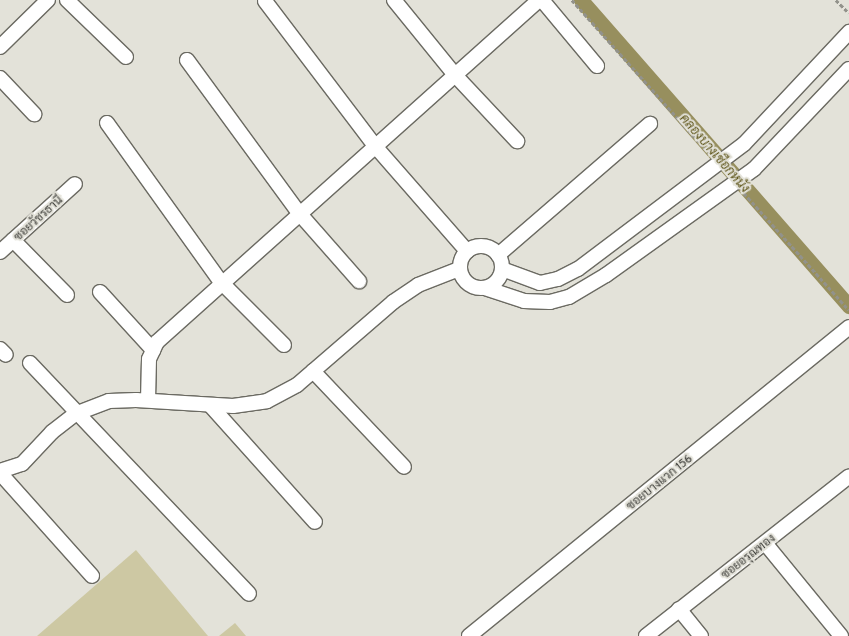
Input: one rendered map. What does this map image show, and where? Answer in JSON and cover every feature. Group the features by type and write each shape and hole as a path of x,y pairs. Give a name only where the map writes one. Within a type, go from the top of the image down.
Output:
{"street":[{"path":"0,48 48,0"},
{"path":"68,0 126,57"},
{"path":"394,0 455,75 517,141"},
{"path":"148,400 149,359 157,342 221,282 539,0"},
{"path":"542,0 596,66"},
{"path":"265,1 375,146 467,250"},
{"path":"849,32 744,144 578,269 558,279 540,283 500,262 487,247 480,246 467,250 460,262 461,276 471,286 485,288 524,301 550,302 569,296 606,275 754,169 849,69"},
{"path":"187,60 299,213 359,281"},
{"path":"0,78 34,114"},
{"path":"107,123 221,282 284,345"},
{"path":"485,288 497,282 500,262 650,124"},
{"name":"ซอยวัชรธานี","path":"0,252 75,184"},
{"path":"13,240 67,294"},
{"path":"92,576 0,472 22,464 52,432 78,413 109,401 148,400 233,406 267,401 297,385 393,302 418,285 460,269"},
{"path":"100,292 153,350"},
{"name":"ซอยบางแวก 156","path":"469,636 849,327"},
{"path":"30,363 249,594"},
{"path":"313,371 404,467"},
{"path":"210,405 315,522"},
{"name":"ซอยอรุณทอง","path":"646,636 849,476"},
{"path":"765,543 841,636"},
{"path":"679,609 701,636"}],"path":[{"path":"836,0 849,13"}],"shaded area":[{"path":"136,550 208,636 37,636"},
{"path":"235,623 246,636 219,636"}],"waterway":[{"name":"คลองบางเชือกหนัง","path":"581,0 849,306"}]}
